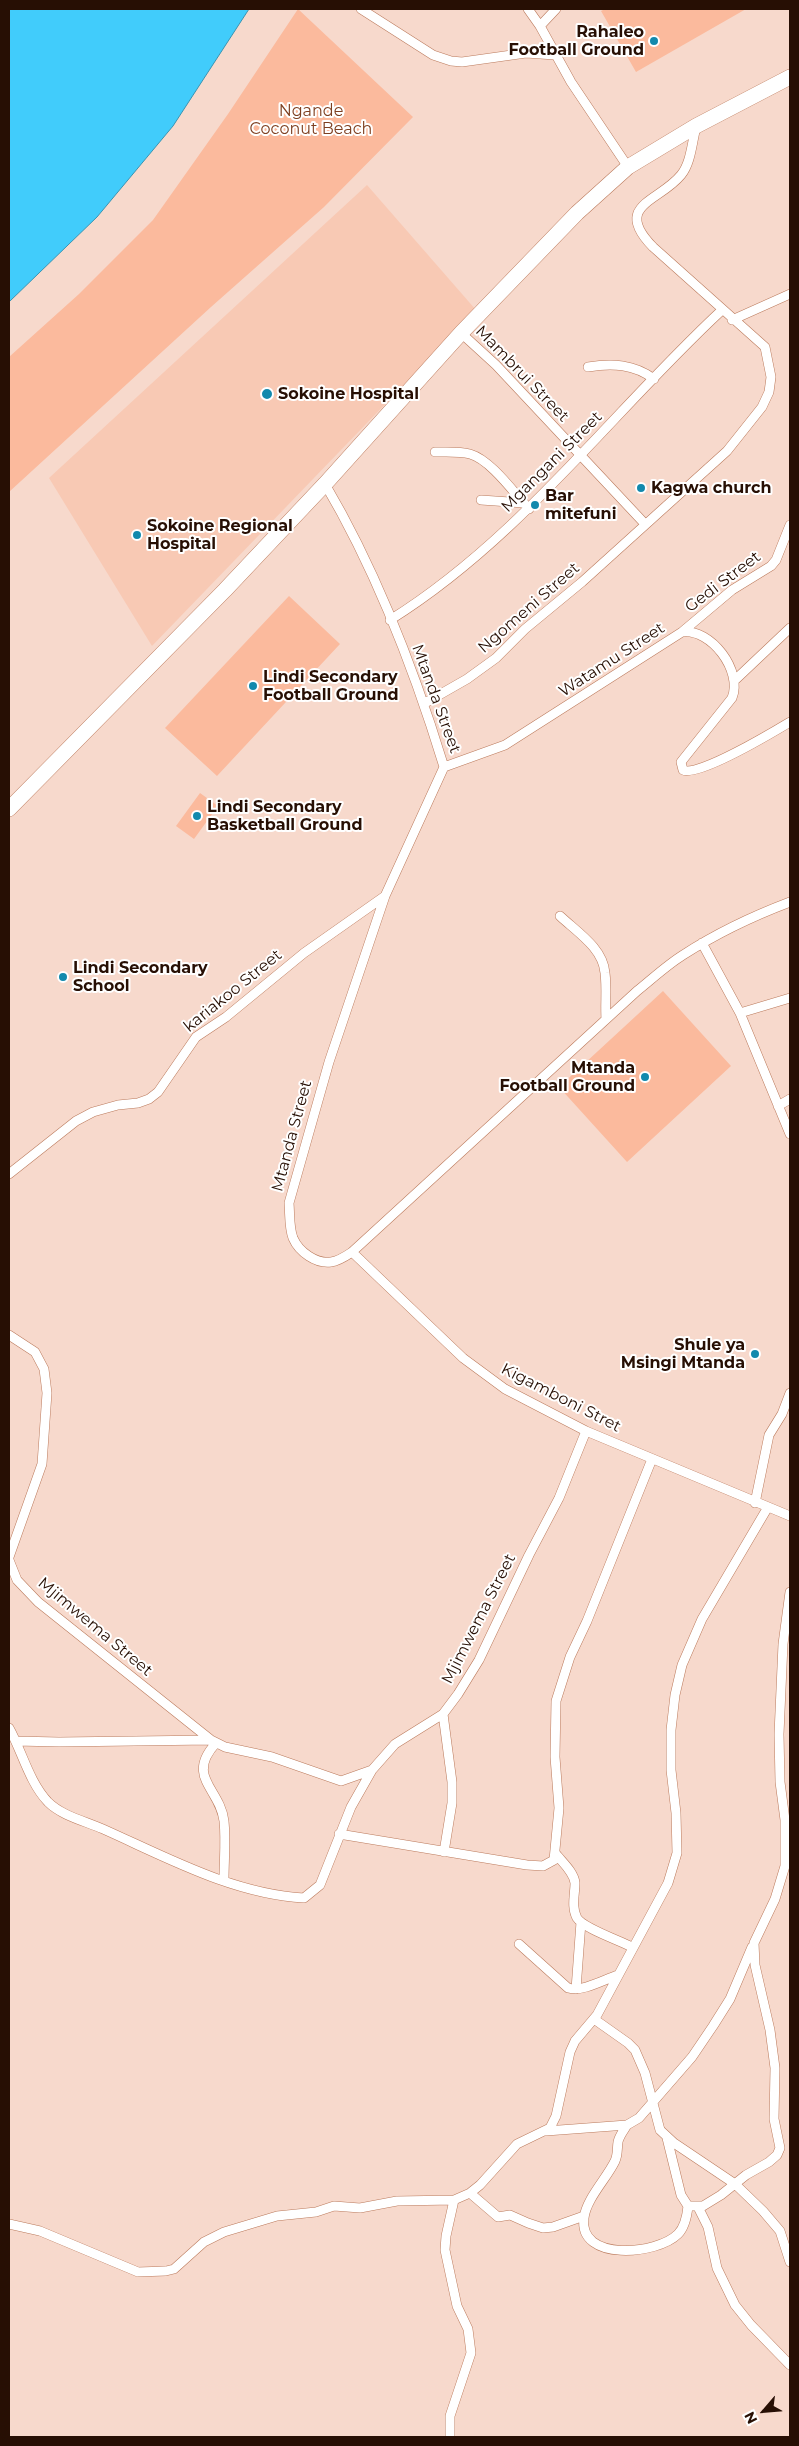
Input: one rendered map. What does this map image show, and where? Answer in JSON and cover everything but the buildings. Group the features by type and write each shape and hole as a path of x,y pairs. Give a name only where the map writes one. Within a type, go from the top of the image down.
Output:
{"highway":[{"path":"9,808 225,590 325,484 461,332 551,239 628,167 696,126 790,77"}],"street":[{"path":"361,9 433,55 451,61 462,62 526,53 555,55"},
{"path":"528,9 540,26 555,55 628,167"},
{"path":"540,26 556,9"},
{"name":"Ngomeni Street","path":"424,703 461,683 496,658 525,628 582,582 727,451 757,414 769,392 771,377 767,351 760,341 732,320 645,238 637,223 637,214 644,204 683,173 696,126"},
{"path":"732,320 790,294"},
{"name":"Mgangani Street","path":"390,620 444,583 581,457 690,340 722,310"},
{"name":"Mambrui Street","path":"461,332 496,365 645,524"},
{"path":"588,368 615,364 641,370 654,379"},
{"path":"435,452 468,453 477,457 498,474 526,506"},
{"name":"Mtanda Street","path":"325,484 376,581 424,703 444,767 385,896 328,1062 289,1203 290,1225 294,1239 310,1257 330,1262 352,1252 606,1019 682,956 702,943 754,916 790,902"},
{"path":"481,500 526,506"},
{"name":"Gedi Street","path":"682,632 732,590 771,566 776,560 790,525"},
{"path":"776,560 790,546"},
{"path":"790,628 736,680 736,689 732,698 682,762 683,770 692,772 726,757 790,722"},
{"name":"Watamu Street","path":"444,767 505,745 682,632 692,631 702,635 714,646 730,666 736,680"},
{"name":"kariakoo Street","path":"9,1174 76,1121 100,1110 118,1105 138,1104 149,1099 158,1092 196,1037 238,1008 304,953 385,896"},
{"path":"560,916 594,948 601,958 606,972 606,1019"},
{"path":"702,943 740,1014 790,1134"},
{"path":"740,1014 790,998"},
{"path":"778,1106 790,1099"},
{"name":"Kigamboni Stret","path":"352,1252 463,1358 505,1388 586,1431 790,1516"},
{"name":"Mjimwema Street","path":"9,1335 35,1352 44,1369 47,1393 42,1464 36,1485 9,1554 17,1580 38,1602 214,1742 272,1757 341,1781 372,1770 395,1744 443,1714 479,1660 528,1555 559,1498 586,1431"},
{"path":"755,1502 769,1435 782,1414 790,1394"},
{"path":"339,1834 534,1866 548,1864 554,1860 559,1808 555,1757 556,1701 570,1657 590,1614 652,1459"},
{"path":"546,2131 556,2116 570,2052 575,2041 594,2019 632,1947 664,1893 677,1853 676,1813 671,1770 671,1730 675,1695 682,1665 702,1619 768,1507"},
{"path":"9,2224 40,2231 138,2272 166,2271 174,2269 204,2242 224,2232 263,2219 290,2213 316,2212 334,2206 360,2208 397,2201 454,2200 470,2193 495,2169 512,2148 546,2131 627,2125 639,2118 692,2057 713,2026 744,1969 754,1943 773,1905 785,1866 785,1820 780,1782 779,1734 783,1644 790,1592"},
{"path":"443,1714 452,1782 452,1804 444,1852"},
{"path":"9,1730 39,1789 55,1808 183,1864 268,1895 304,1898 320,1885 339,1834 360,1789 372,1770"},
{"path":"16,1741 214,1742"},
{"path":"214,1742 204,1758 203,1770 224,1820 224,1880"},
{"path":"556,1854 571,1872 575,1882 574,1908 581,1922 576,1989"},
{"path":"581,1922 632,1947"},
{"path":"627,2125 618,2140 615,2160 584,2216 587,2237 596,2246 634,2250 664,2242 678,2235 693,2207 721,2195 746,2175 778,2155 780,2148 774,2119 775,2068 770,2030 755,1965 754,1943"},
{"path":"519,1944 568,1988 576,1989 618,1975"},
{"path":"594,2019 635,2050 645,2073 659,2126 667,2138 680,2195 693,2207 708,2227 717,2268 735,2305 751,2326 790,2365"},
{"path":"667,2138 735,2184 774,2222 785,2241 790,2262"},
{"path":"470,2193 498,2217 510,2215 536,2226 553,2227 584,2216"},
{"path":"450,2437 450,2416 471,2353 468,2329 457,2306 445,2250 454,2200"}],"shaded area":[{"name":"Sokoine Hospital","path":"367,185 476,310 152,646 49,478"}],"green space":[{"name":"Ngande Coconut Beach","path":"298,9 413,117 324,207 211,307 9,492 9,357 79,294 153,220 228,114"},
{"name":"Rahaleo Football Ground","path":"605,9 746,9 636,72 601,11"},
{"name":"Lindi Secondary Football Ground","path":"289,596 340,644 217,776 165,728"},
{"name":"Lindi Secondary Basketball Ground","path":"200,793 218,806 194,839 176,826"},
{"name":"Mtanda Football Ground","path":"663,991 731,1066 627,1162 559,1087"}],"water":[{"path":"9,9 249,9 173,126 97,217 9,302"}],"place":[{"name":"Rahaleo Football Ground","path":"654,41"},
{"name":"Sokoine Hospital","path":"267,394"},
{"name":"Kagwa church","path":"641,488"},
{"name":"Bar mitefuni","path":"535,505"},
{"name":"Sokoine Regional Hospital","path":"137,535"},
{"name":"Lindi Secondary Football Ground","path":"253,686"},
{"name":"Lindi Secondary Basketball Ground","path":"197,816"},
{"name":"Lindi Secondary School","path":"63,977"},
{"name":"Mtanda Football Ground","path":"645,1077"},
{"name":"Shule ya Msingi Mtanda","path":"755,1354"}]}
